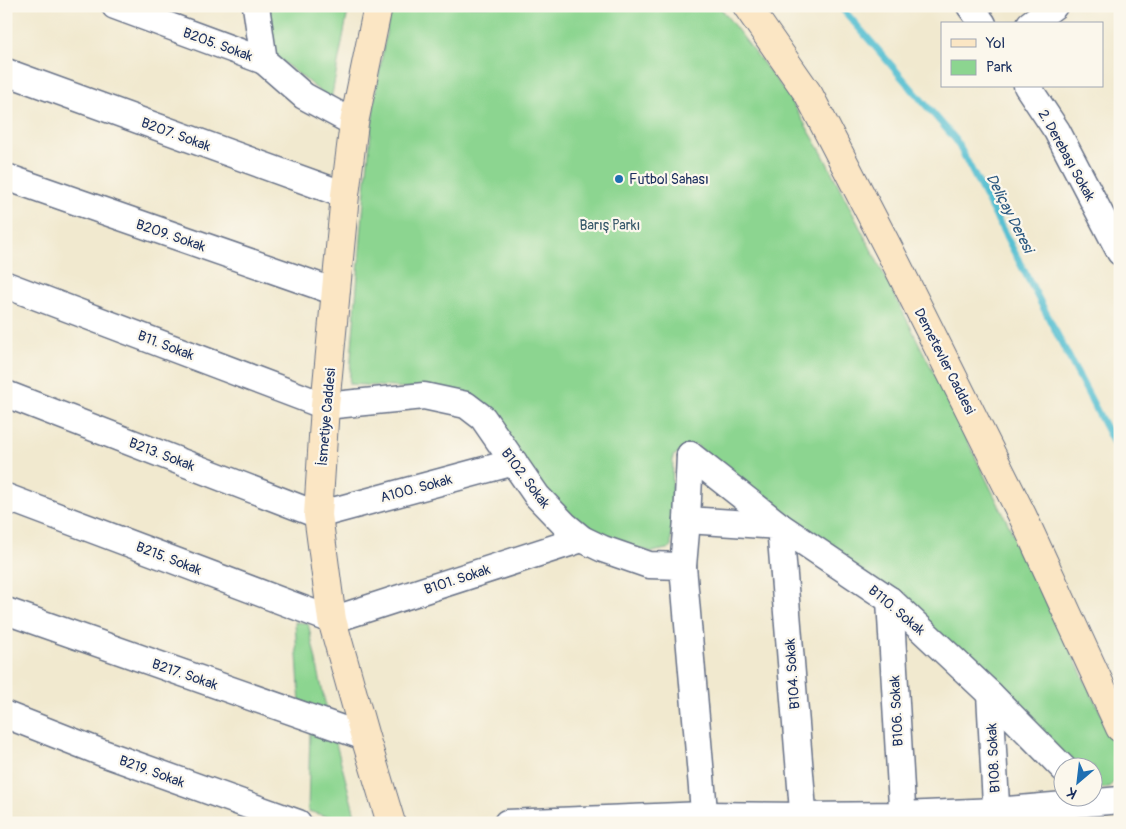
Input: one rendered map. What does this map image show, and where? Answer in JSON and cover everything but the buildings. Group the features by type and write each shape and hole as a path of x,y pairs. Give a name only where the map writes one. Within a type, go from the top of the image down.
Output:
{"main road":[{"name":"İsmetiye Caddesi","path":"378,6 354,123 345,195 325,406 318,515 332,620 391,823"},
{"name":"Demetevler Caddesi","path":"747,6 809,95 1023,517 1120,728"}],"street":[{"name":"B205. Sokak","path":"115,6 264,61"},
{"path":"256,6 264,61 304,96 354,123"},
{"path":"970,6 982,22"},
{"path":"1033,22 1054,6"},
{"name":"B207. Sokak","path":"6,72 345,195"},
{"name":"2. Derebaşı Sokak","path":"1028,88 1056,130 1120,252"},
{"name":"B209. Sokak","path":"6,177 336,292"},
{"name":"B11. Sokak","path":"6,284 325,406"},
{"name":"B213. Sokak","path":"6,394 318,515"},
{"name":"B102. Sokak","path":"325,406 424,396 466,405 483,418 537,496 564,526 582,539 603,549 649,565 683,566"},
{"name":"B110. Sokak","path":"687,520 690,455 780,526 890,600 990,694 1054,758"},
{"name":"A100. Sokak","path":"318,515 514,462"},
{"name":"B215. Sokak","path":"6,497 332,620"},
{"path":"704,819 683,566 687,520 780,526"},
{"name":"B104. Sokak","path":"780,526 803,820"},
{"name":"B101. Sokak","path":"332,620 582,539"},
{"name":"B106. Sokak","path":"890,600 902,819"},
{"name":"B217. Sokak","path":"6,611 365,737"},
{"name":"B108. Sokak","path":"990,694 997,817"},
{"name":"B219. Sokak","path":"6,716 298,823"},
{"path":"507,823 704,819 803,820 997,817 1092,806"}],"green space":[{"path":"267,6 349,6 331,100 273,54"},
{"name":"Barış Parkı","path":"391,6 719,6 787,94 822,153 938,381 1120,752 1119,777 1108,788 1104,788 1104,756 1056,756 695,444 673,456 671,548 652,552 617,543 577,521 537,480 466,392 349,384 365,189 375,96"},
{"path":"295,622 308,623 327,712 300,704"},
{"path":"310,729 334,736 357,823 350,823 308,811"}],"waterway":[{"name":"Deliçay Deresi","path":"840,6 956,140 1120,455"}],"place":[{"name":"Futbol Sahası","path":"619,179"}]}
